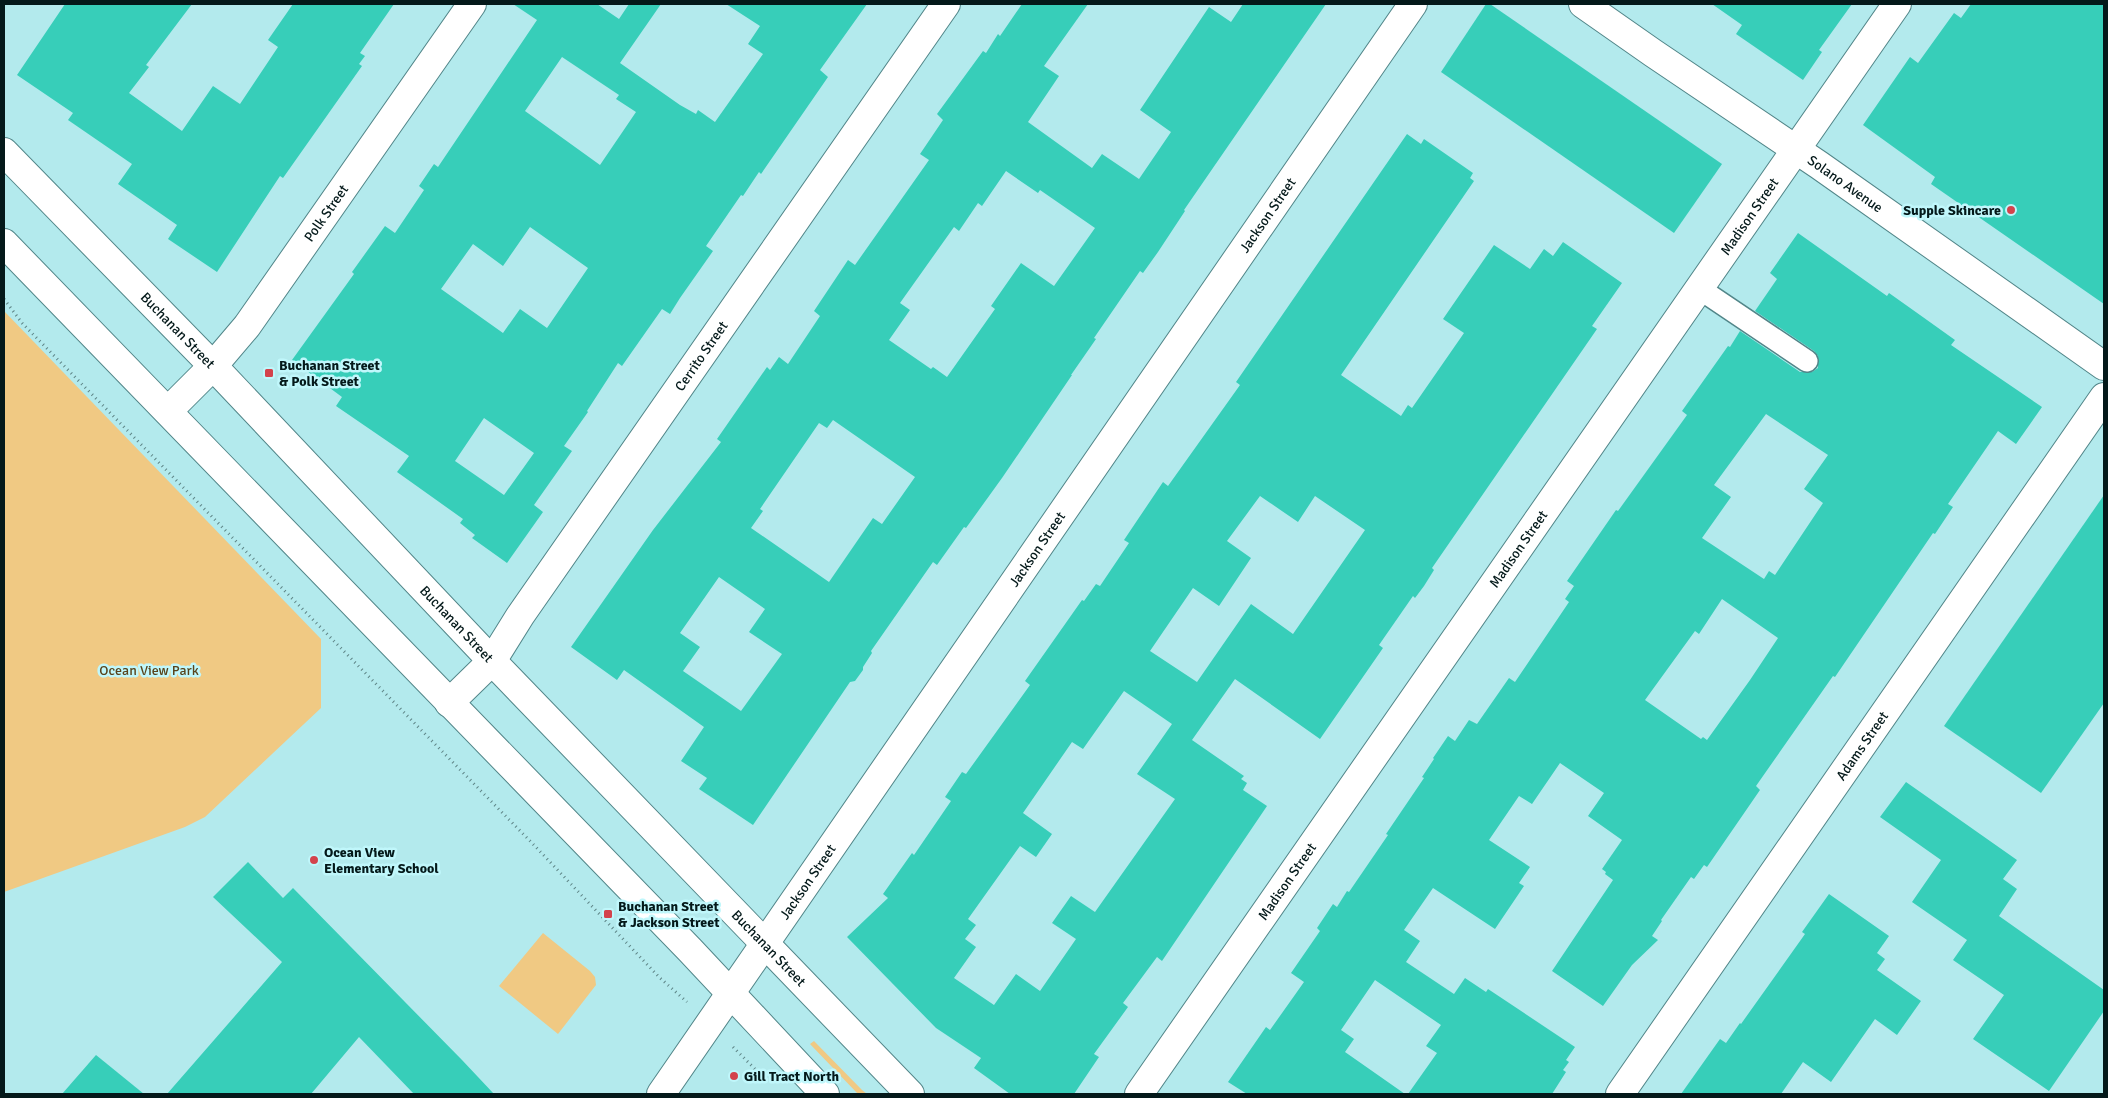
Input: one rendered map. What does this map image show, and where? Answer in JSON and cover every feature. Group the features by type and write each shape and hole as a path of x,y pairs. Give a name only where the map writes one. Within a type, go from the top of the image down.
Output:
{"street":[{"name":"Polk Street","path":"168,411 213,366 247,326 472,4"},
{"name":"Cerrito Street","path":"449,703 492,661 526,608 946,4"},
{"name":"Jackson Street","path":"661,1094 1413,4"},
{"name":"Solano Avenue","path":"1583,4 1796,150 2104,366"},
{"name":"Madison Street","path":"1139,1094 1897,4"},
{"name":"Buchanan Street","path":"4,152 213,366 492,661 910,1094"},
{"path":"4,242 690,950 825,1094"},
{"name":"Adams Street","path":"1620,1094 2104,397"}],"lane":[{"path":"1700,289 1807,361"}],"path":[{"path":"4,299 29,330 533,844 659,977 710,1023 758,1073"}],"green space":[{"name":"Ocean View Park","path":"4,311 321,639 321,708 205,817 185,827 4,892"},
{"path":"543,933 595,977 596,985 558,1034 499,986"},
{"path":"814,1041 867,1094 858,1094 810,1044"}],"building":[{"path":"65,4 192,4 146,65 149,67 129,93 182,131 213,86 240,104 278,47 268,40 293,4 394,4 360,53 365,56 359,64 362,66 283,178 280,176 217,272 168,239 177,225 118,184 132,164 68,120 73,113 17,75"},
{"path":"513,4 597,4 619,19 629,4 661,4 620,63 680,105 696,114 698,110 715,122 763,54 748,44 760,26 726,4 867,4 820,70 828,77 761,174 759,172 743,196 741,195 706,246 713,251 670,314 662,309 622,366 618,363 588,412 564,446 572,451 534,505 543,512 507,563 472,538 475,535 460,523 463,519 397,472 409,456 336,406 342,397 292,360 354,274 352,272 385,226 395,233 424,190 419,186 434,164 438,167 537,20","holes":["562,57 619,95 616,99 636,112 600,165 525,111","530,227 588,268 547,328 520,309 503,333 441,289 473,244 503,266","484,418 534,453 504,495 455,461"]},
{"path":"1022,4 1088,4 1044,66 1059,76 1028,122 1092,168 1102,154 1139,179 1171,132 1140,110 1209,7 1231,22 1243,4 1326,4 1184,210 1158,252 1143,273 1140,271 1094,338 1096,339 1002,478 937,565 933,562 871,651 872,653 863,670 855,681 850,682 753,825 699,789 707,778 681,761 704,727 624,670 617,680 571,647 653,530 721,442 717,439 767,367 770,370 779,357 788,364 820,316 814,311 848,260 855,265 929,160 920,154 943,120 937,114 983,51 986,53 998,34 1000,36","holes":["1006,171 1038,193 1040,190 1095,228 1054,286 1021,263 991,306 995,309 947,377 933,367 931,369 889,340 910,310 900,303 954,227 959,231 978,203 982,206","833,420 915,477 882,524 873,518 829,582 751,528 763,511 760,509 819,423 827,428","719,577 765,609 749,632 782,654 741,711 683,671 700,647 680,633"]},
{"path":"1486,4 1490,4 1722,164 1674,233 1441,72"},
{"path":"1712,4 1852,4 1819,50 1822,52 1803,80 1736,34 1742,25"},
{"path":"1971,4 2104,4 2104,304 1931,184 1935,177 1863,125 1910,57 1918,63 1954,13 1961,18"},
{"path":"1407,134 1421,144 1424,139 1473,173 1470,178 1474,181 1341,375 1401,416 1408,405 1412,408 1464,333 1443,319 1494,245 1530,269 1544,249 1553,256 1563,242 1622,283 1592,326 1597,329 1432,568 1434,570 1424,586 1415,598 1413,596 1379,645 1383,648 1320,739 1235,679 1192,740 1244,776 1241,779 1247,783 1243,790 1267,806 1162,961 1157,957 1123,1003 1128,1007 1094,1054 1099,1057 1074,1094 1010,1094 974,1068 981,1058 936,1028 847,937 888,898 883,894 912,853 914,855 951,801 945,797 962,772 966,774 1030,685 1025,681 1082,600 1084,601 1096,584 1100,586 1129,543 1124,540 1163,482 1168,486 1240,385 1236,382","holes":["1260,496 1298,522 1315,496 1365,530 1293,634 1251,604 1197,682 1150,651 1193,588 1219,606 1251,558 1227,541","1124,691 1172,724 1137,774 1175,799 1095,912 1071,896 1052,923 1076,939 1040,991 1016,974 994,1005 954,978 976,947 965,939 976,925 968,919 1020,846 1036,857 1052,834 1023,813 1072,742 1083,749"]},
{"path":"1798,233 1887,296 1889,293 1920,315 1955,340 1951,345 2042,407 2016,444 1998,431 1948,504 1953,507 1935,534 1933,533 1835,677 1833,676 1756,786 1760,790 1707,867 1704,865 1694,879 1691,877 1661,920 1652,936 1658,940 1632,965 1603,1006 1552,971 1613,880 1602,869 1622,840 1588,816 1604,793 1560,763 1532,804 1519,796 1489,840 1530,867 1519,883 1524,886 1495,929 1433,888 1404,930 1420,941 1406,962 1454,994 1465,978 1486,992 1488,989 1575,1047 1566,1060 1569,1062 1563,1070 1566,1072 1552,1094 1408,1094 1437,1053 1426,1046 1441,1025 1375,980 1341,1030 1354,1039 1345,1052 1405,1094 1247,1094 1228,1082 1266,1027 1270,1030 1304,982 1291,973 1320,931 1317,928 1333,904 1337,907 1347,891 1349,892 1388,835 1386,834 1424,778 1422,777 1448,736 1455,741 1469,720 1477,724 1509,678 1515,682 1569,602 1565,599 1574,586 1567,581 1616,510 1618,511 1687,415 1682,411 1740,331 1800,372 1812,372 1818,368 1818,356 1814,351 1755,311 1777,279 1770,273","holes":["1766,414 1828,455 1804,489 1823,503 1775,575 1769,571 1764,579 1702,538 1731,497 1714,485","1722,599 1778,638 1707,740 1703,737 1701,739 1645,700 1695,631 1699,634"]},
{"path":"2104,495 2104,703 2041,793 1944,726"},
{"path":"1906,782 2017,860 2003,879 2017,889 1999,916 2104,990 2104,1011 2049,1091 1973,1039 2004,995 1953,960 1967,940 1912,902 1941,860 1880,817"},
{"path":"248,862 283,898 293,888 494,1094 414,1094 359,1037 311,1094 167,1094 282,962 213,897"},
{"path":"1829,894 1889,936 1877,953 1885,959 1877,970 1921,1001 1897,1035 1875,1019 1831,1082 1803,1062 1781,1094 1681,1094 1720,1039 1726,1043 1741,1024 1805,934 1802,932"},
{"path":"96,1055 144,1094 62,1094"}],"place":[{"name":"Supple Skincare","path":"2011,210"},
{"name":"Buchanan Street & Polk Street","path":"269,373"},
{"name":"Ocean View Elementary School","path":"314,860"},
{"name":"Buchanan Street & Jackson Street","path":"608,914"},
{"name":"Gill Tract North","path":"734,1076"}]}
